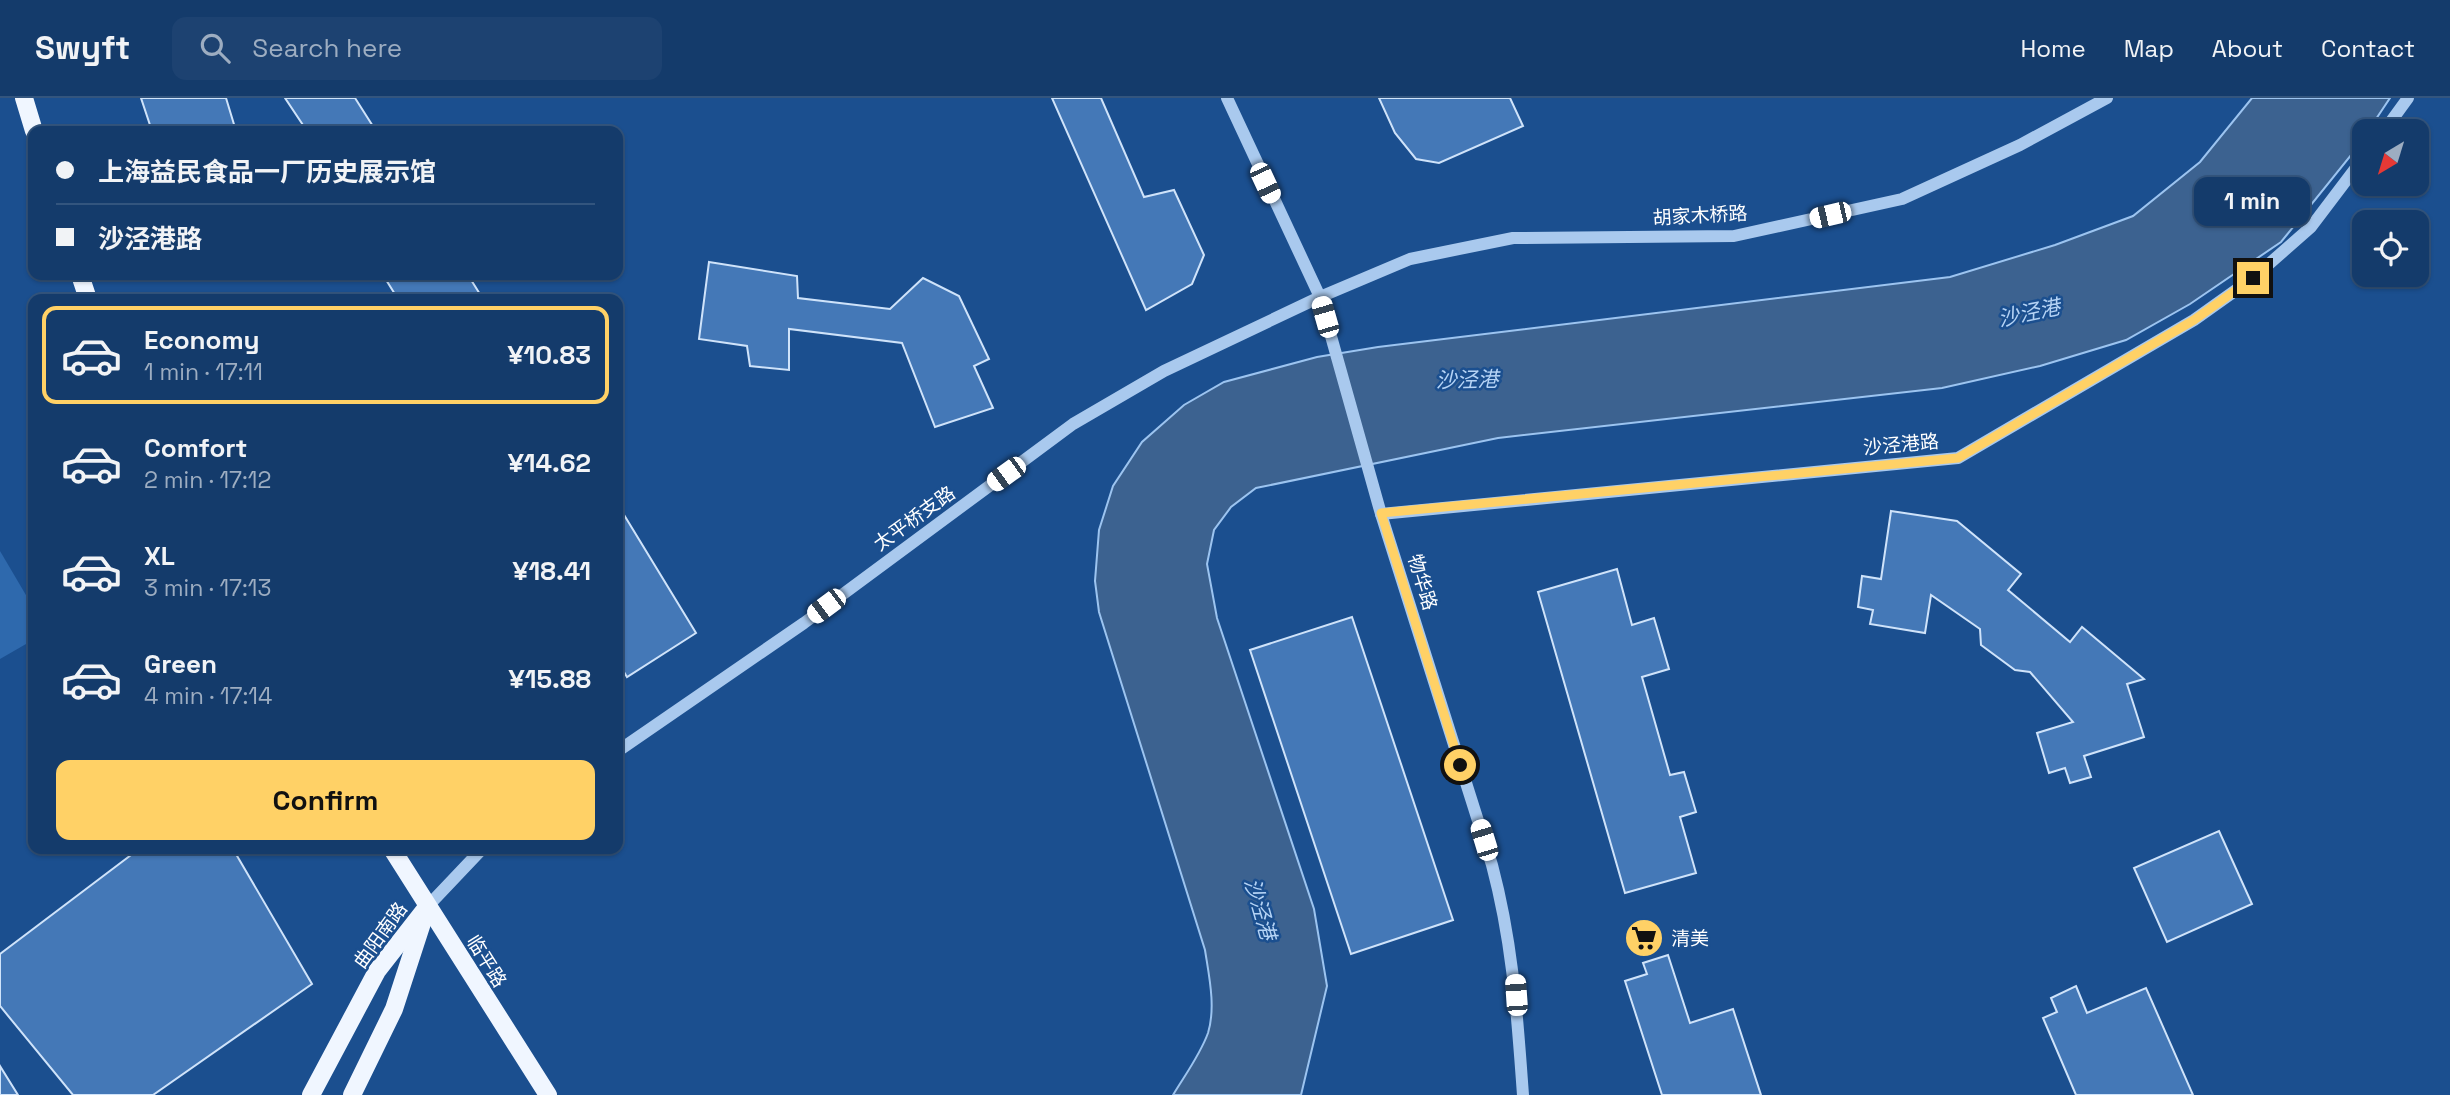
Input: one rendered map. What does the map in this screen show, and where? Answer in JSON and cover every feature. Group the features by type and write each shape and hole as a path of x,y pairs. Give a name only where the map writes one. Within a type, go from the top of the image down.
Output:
{"main road":[{"path":"24,98 32,126"},
{"name":"临平路","path":"395,854 548,1095"},
{"name":"曲阳南路","path":"311,1095 377,971 427,907"},
{"name":"曲阳南路","path":"352,1095 394,1009 427,907"}],"street":[{"name":"物华路","path":"1227,98 1320,297 1381,513 1506,919 1514,970 1523,1095"},
{"name":"胡家木桥路","path":"1320,297 1410,259 1513,238 1734,236 1902,199 2020,145 2107,98"},
{"path":"2393,119 2408,98"},
{"name":"沙泾港路","path":"1381,513 1958,458 2194,320 2253,278 2311,227 2352,173"},
{"name":"太平桥支路","path":"623,748 804,623 1073,424 1164,372 1320,297"},
{"path":"427,907 477,854"}],"shaded area":[{"path":"0,551 28,599 28,643 0,659"}],"water":[{"name":"沙泾港","path":"2252,98 2390,98 2376,119 2352,119 2352,154 2281,242 2190,304 2126,340 2040,366 1942,388 1498,438 1256,488 1231,507 1214,530 1207,564 1217,618 1314,909 1327,986 1301,1095 1173,1095 1197,1057 1208,1033 1212,1002 1205,950 1099,612 1095,581 1099,530 1113,486 1142,442 1184,405 1224,382 1317,357 1378,347 1950,277 2055,245 2133,216 2200,162"}],"building":[{"path":"141,98 226,98 234,126 150,126"},
{"path":"285,98 355,98 373,126 304,126"},
{"path":"1052,98 1101,98 1144,197 1174,190 1204,255 1192,284 1146,310"},
{"path":"1379,98 1510,98 1523,126 1439,163 1416,159 1395,133"},
{"path":"709,262 797,276 798,298 890,309 923,278 959,296 989,359 974,366 993,408 935,427 902,343 789,329 789,370 750,366 747,346 699,339"},
{"path":"386,280 471,280 480,294 395,294"},
{"path":"1891,511 1957,521 2021,574 2008,590 2070,642 2082,627 2144,679 2127,684 2144,737 2084,756 2091,777 2070,783 2065,768 2049,773 2037,733 2073,722 2030,672 2015,670 1981,645 1980,629 1931,595 1925,633 1870,624 1873,610 1858,607 1862,576 1881,579"},
{"path":"623,513 696,633 627,677 623,670"},
{"path":"1617,569 1632,625 1654,618 1669,669 1642,677 1670,775 1684,772 1696,812 1680,817 1696,873 1625,893 1538,592"},
{"path":"1352,617 1453,920 1351,954 1250,650"},
{"path":"2219,831 2252,904 2167,942 2134,868"},
{"path":"132,854 236,854 312,984 153,1095 73,1095 0,1006 0,954"},
{"path":"1668,955 1690,1023 1733,1009 1761,1095 1662,1095 1625,981 1647,974 1643,963"},
{"path":"2076,986 2087,1013 2146,988 2193,1095 2076,1095 2043,1018 2057,1012 2051,998"},
{"path":"0,1066 18,1095 0,1095"}],"place":[{"name":"清美","path":"1644,938"}],"route":[{"path":"1460,765 1381,513 1958,458 2194,320 2253,278"}]}
